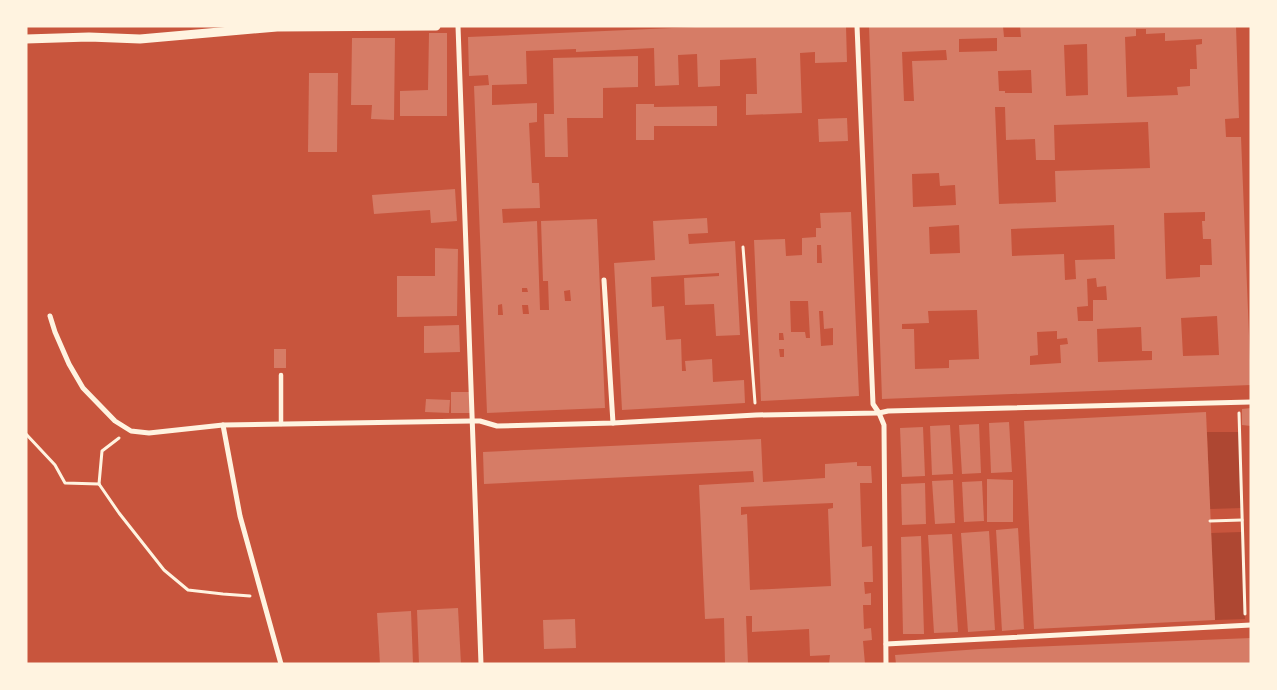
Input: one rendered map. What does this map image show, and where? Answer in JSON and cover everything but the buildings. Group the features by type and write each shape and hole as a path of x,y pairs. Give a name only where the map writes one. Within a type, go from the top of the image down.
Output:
{"street":[{"path":"26,39 88,37 140,39 277,27 436,26"},
{"path":"458,26 481,664"},
{"path":"857,26 873,404 884,425 886,664"},
{"path":"604,280 614,423"},
{"path":"50,316 69,364 83,388 116,421 131,431 149,433 223,426 281,424 472,421 497,426 614,423 756,415 1251,402"},
{"path":"281,375 281,424"},
{"path":"223,426 240,516 281,664"},
{"path":"886,644 1251,625"}],"path":[{"path":"743,247 756,415"},
{"path":"1238,402 1244,625"},
{"path":"131,431 102,451 99,484 119,513 164,570 188,590 263,597"},
{"path":"26,434 54,465 65,483 99,484"},
{"path":"1210,521 1242,520"}],"shaded area":[{"path":"1207,432 1240,432 1242,508 1210,509"},
{"path":"1242,532 1245,619 1215,620 1211,533"}]}
